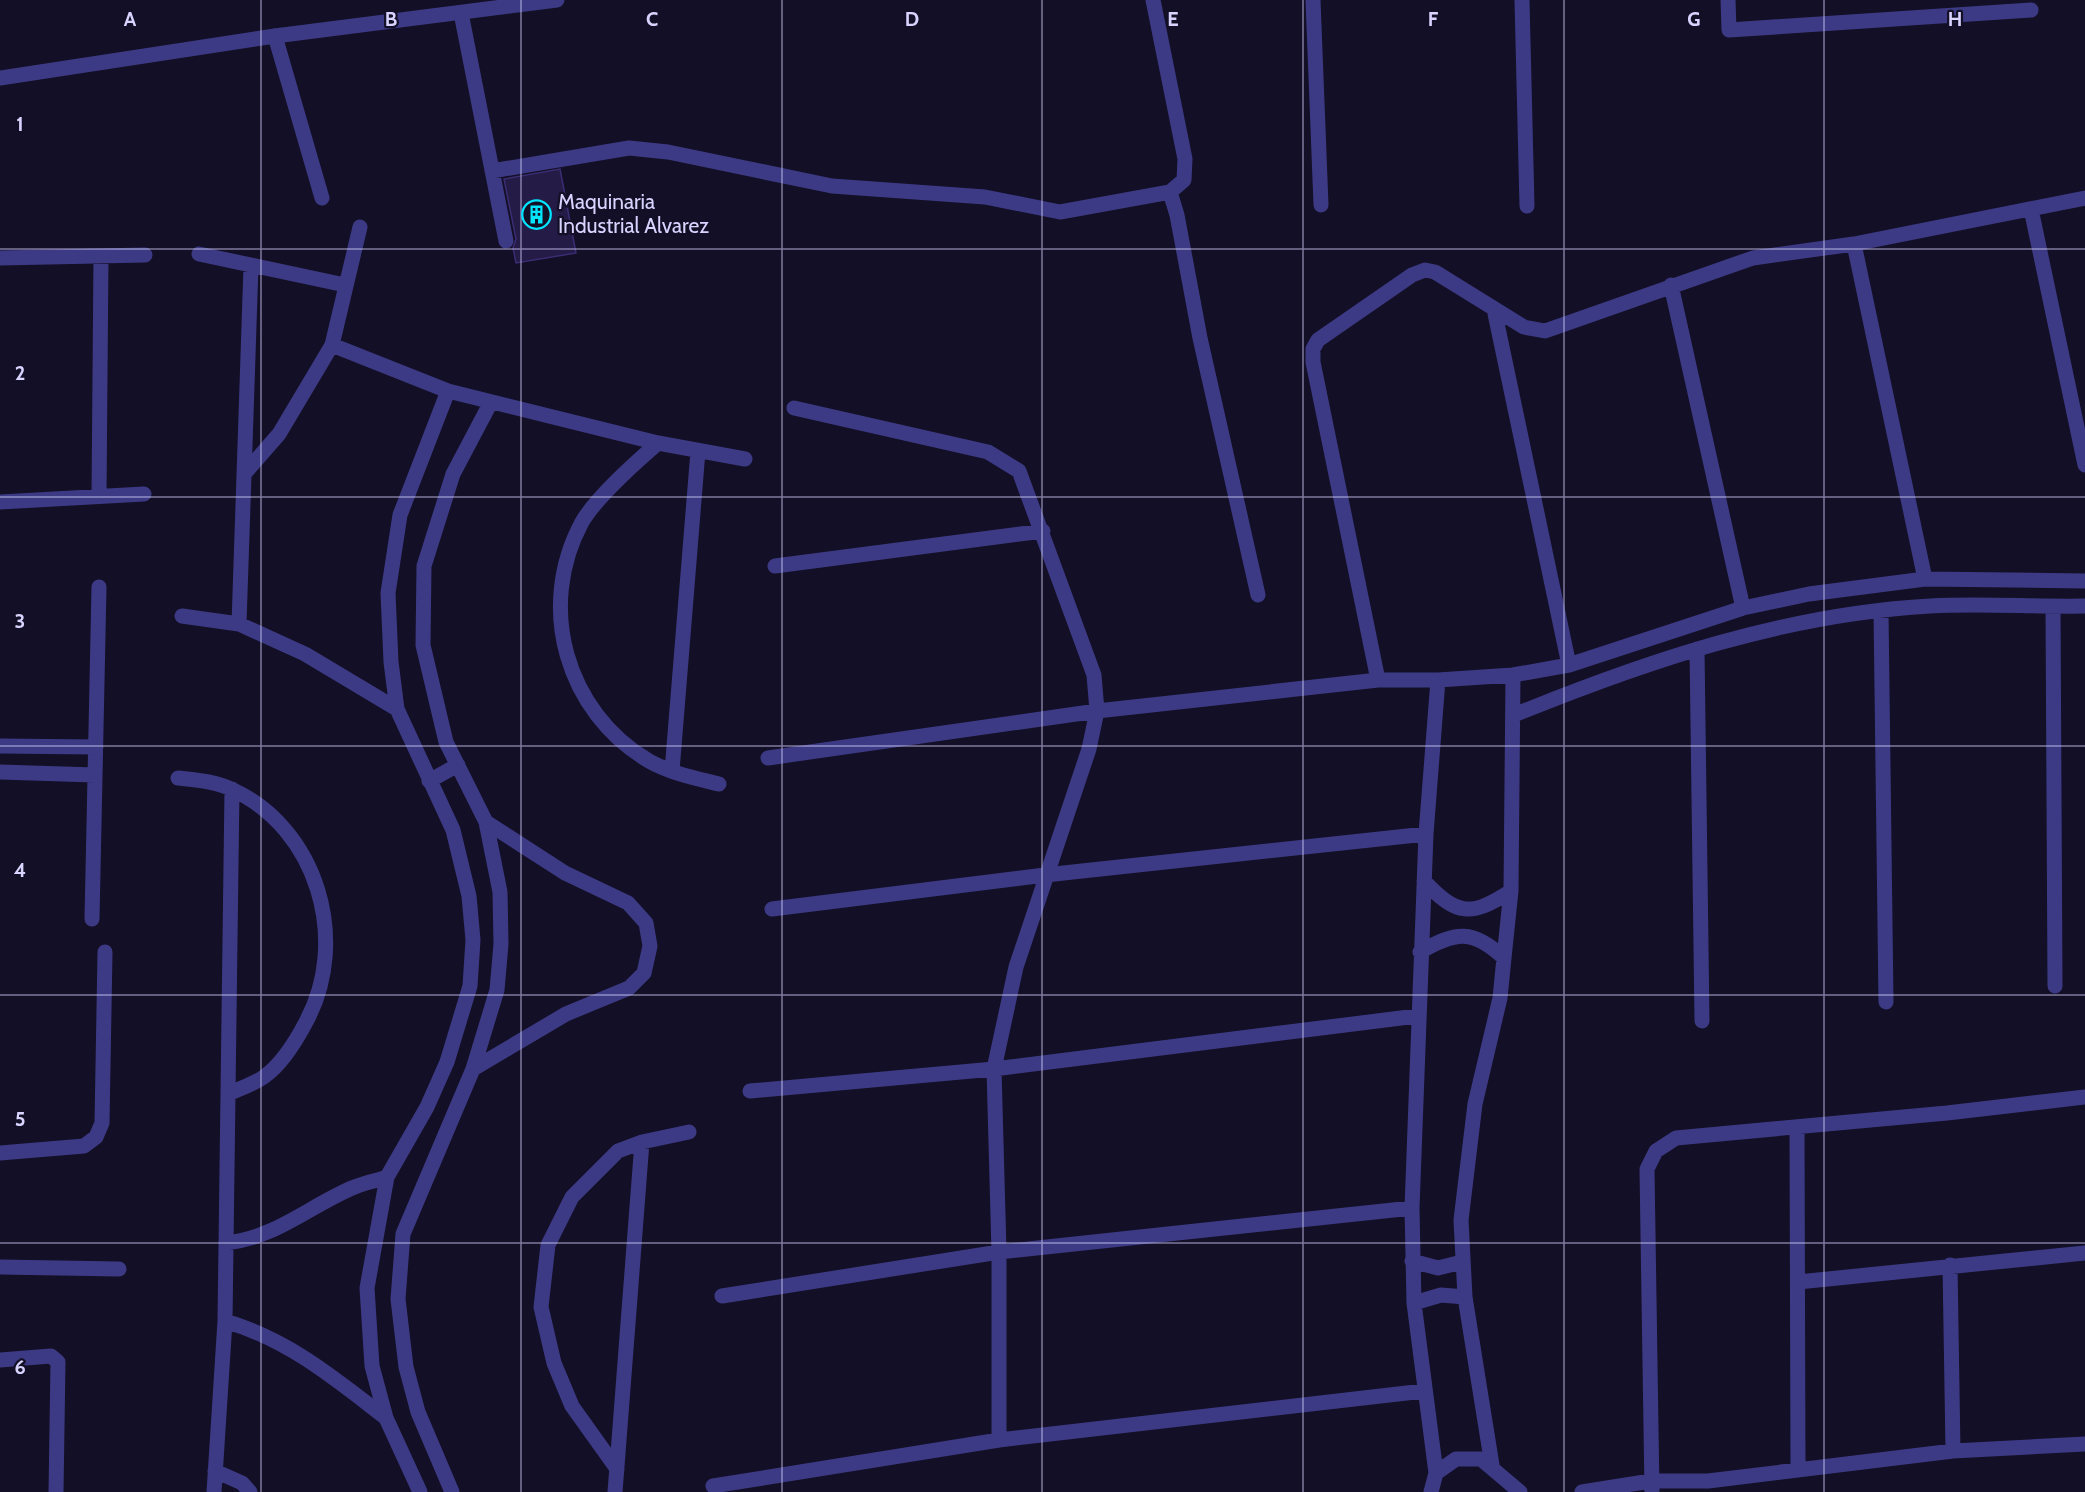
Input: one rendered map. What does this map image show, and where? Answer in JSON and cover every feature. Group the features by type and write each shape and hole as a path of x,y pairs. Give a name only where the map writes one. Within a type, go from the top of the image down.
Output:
{"street":[{"path":"0,78 275,36 557,0"},
{"path":"492,171 629,148 668,152 832,186 985,196 1060,212 1170,192 1184,180 1185,159 1153,0"},
{"path":"1312,0 1321,205"},
{"path":"1522,0 1527,206"},
{"path":"1728,0 1729,30 2031,10"},
{"path":"461,13 506,241"},
{"path":"275,36 321,198"},
{"path":"1170,192 1177,215 1200,338 1258,595"},
{"path":"1378,680 1313,362 1313,349 1318,340 1412,274 1425,270 1435,272 1524,327 1545,331 1753,258 1854,244 2085,198"},
{"path":"2031,209 2085,465"},
{"path":"244,474 279,434 332,345 360,227"},
{"path":"1854,244 1925,579"},
{"path":"199,254 345,285"},
{"path":"0,258 145,255"},
{"path":"99,496 101,256"},
{"path":"239,624 251,266"},
{"path":"1671,285 1743,608"},
{"path":"1494,309 1569,665"},
{"path":"332,345 448,391 658,443 745,459"},
{"path":"420,1492 386,1418 372,1366 367,1288 387,1177 427,1107 447,1062 470,986 472,940 469,896 453,830 397,709 391,662 388,593 400,515 448,391"},
{"path":"452,1492 418,1412 406,1367 398,1299 403,1234 473,1070 497,990 501,944 500,892 486,822 446,742 423,645 424,566 453,474 491,402"},
{"path":"794,408 988,452 1019,471 1043,531 1094,675 1097,711 1089,749 1016,967 994,1069 999,1252 999,1440"},
{"path":"658,443 626,471 583,520 566,560 558,601 564,648 579,687 608,731 649,761 672,771 718,784"},
{"path":"672,771 698,451"},
{"path":"0,502 144,494"},
{"path":"775,566 1043,531"},
{"path":"768,758 1097,711 1378,680 1438,680 1513,675 1569,665 1743,608 1809,594 1925,579 2085,581"},
{"path":"93,919 99,586"},
{"path":"1809,594 1813,621"},
{"path":"1514,715 1577,689 1697,649 1752,633 1813,621 1931,606 2085,606"},
{"path":"2053,607 2055,986"},
{"path":"1881,611 1886,1002"},
{"path":"182,616 239,624 305,654 397,709"},
{"path":"1697,649 1702,1021"},
{"path":"1492,1465 1465,1297 1462,1262 1463,1189 1472,1125 1500,999 1511,891 1513,675"},
{"path":"1431,1492 1436,1473 1414,1303 1412,1208 1420,952 1426,834 1438,680"},
{"path":"0,746 96,747"},
{"path":"429,781 458,765"},
{"path":"0,772 95,775"},
{"path":"178,778 211,782 232,789 261,807 282,826 300,850 315,880 327,935 322,986 299,1036 281,1061 265,1077 228,1094"},
{"path":"214,1492 225,1321 232,789"},
{"path":"473,1070 566,1014 628,988 644,973 650,946 646,922 628,903 565,873 486,822"},
{"path":"772,909 1045,875 1426,834"},
{"path":"1424,881 1443,901 1464,909 1486,907 1511,891"},
{"path":"1420,952 1441,940 1464,936 1487,942 1504,958"},
{"path":"0,1153 84,1146 96,1137 102,1123 105,952"},
{"path":"750,1091 994,1069 1418,1016"},
{"path":"1652,1487 1647,1169 1656,1151 1676,1138 2085,1097"},
{"path":"427,1107 452,1118"},
{"path":"1797,1127 1798,1470"},
{"path":"617,1469 572,1406 554,1363 542,1307 548,1245 572,1197 618,1151 642,1142 689,1132"},
{"path":"615,1492 642,1142"},
{"path":"226,1243 243,1241 288,1224 351,1188 387,1177"},
{"path":"722,1296 999,1252 1412,1208"},
{"path":"1798,1282 2085,1253"},
{"path":"1412,1261 1438,1268 1462,1262"},
{"path":"1950,1265 1953,1451"},
{"path":"0,1267 119,1269"},
{"path":"1414,1303 1441,1295 1465,1297"},
{"path":"225,1321 253,1329 292,1348 386,1418"},
{"path":"0,1360 51,1356 58,1362 56,1492"},
{"path":"713,1486 999,1440 1424,1390"},
{"path":"1582,1492 1708,1481 1953,1451 2085,1444"},
{"path":"1436,1473 1444,1464 1468,1457 1481,1459 1492,1465 1520,1492"},
{"path":"215,1471 242,1483 250,1492"},
{"path":"1686,1492 1708,1481"}],"building":[{"name":"Maquinaria Industrial Alvarez","path":"560,169 576,253 516,263 513,248 516,239 504,179"}],"place":[{"name":"Maquinaria Industrial Alvarez","path":"537,214"}]}
